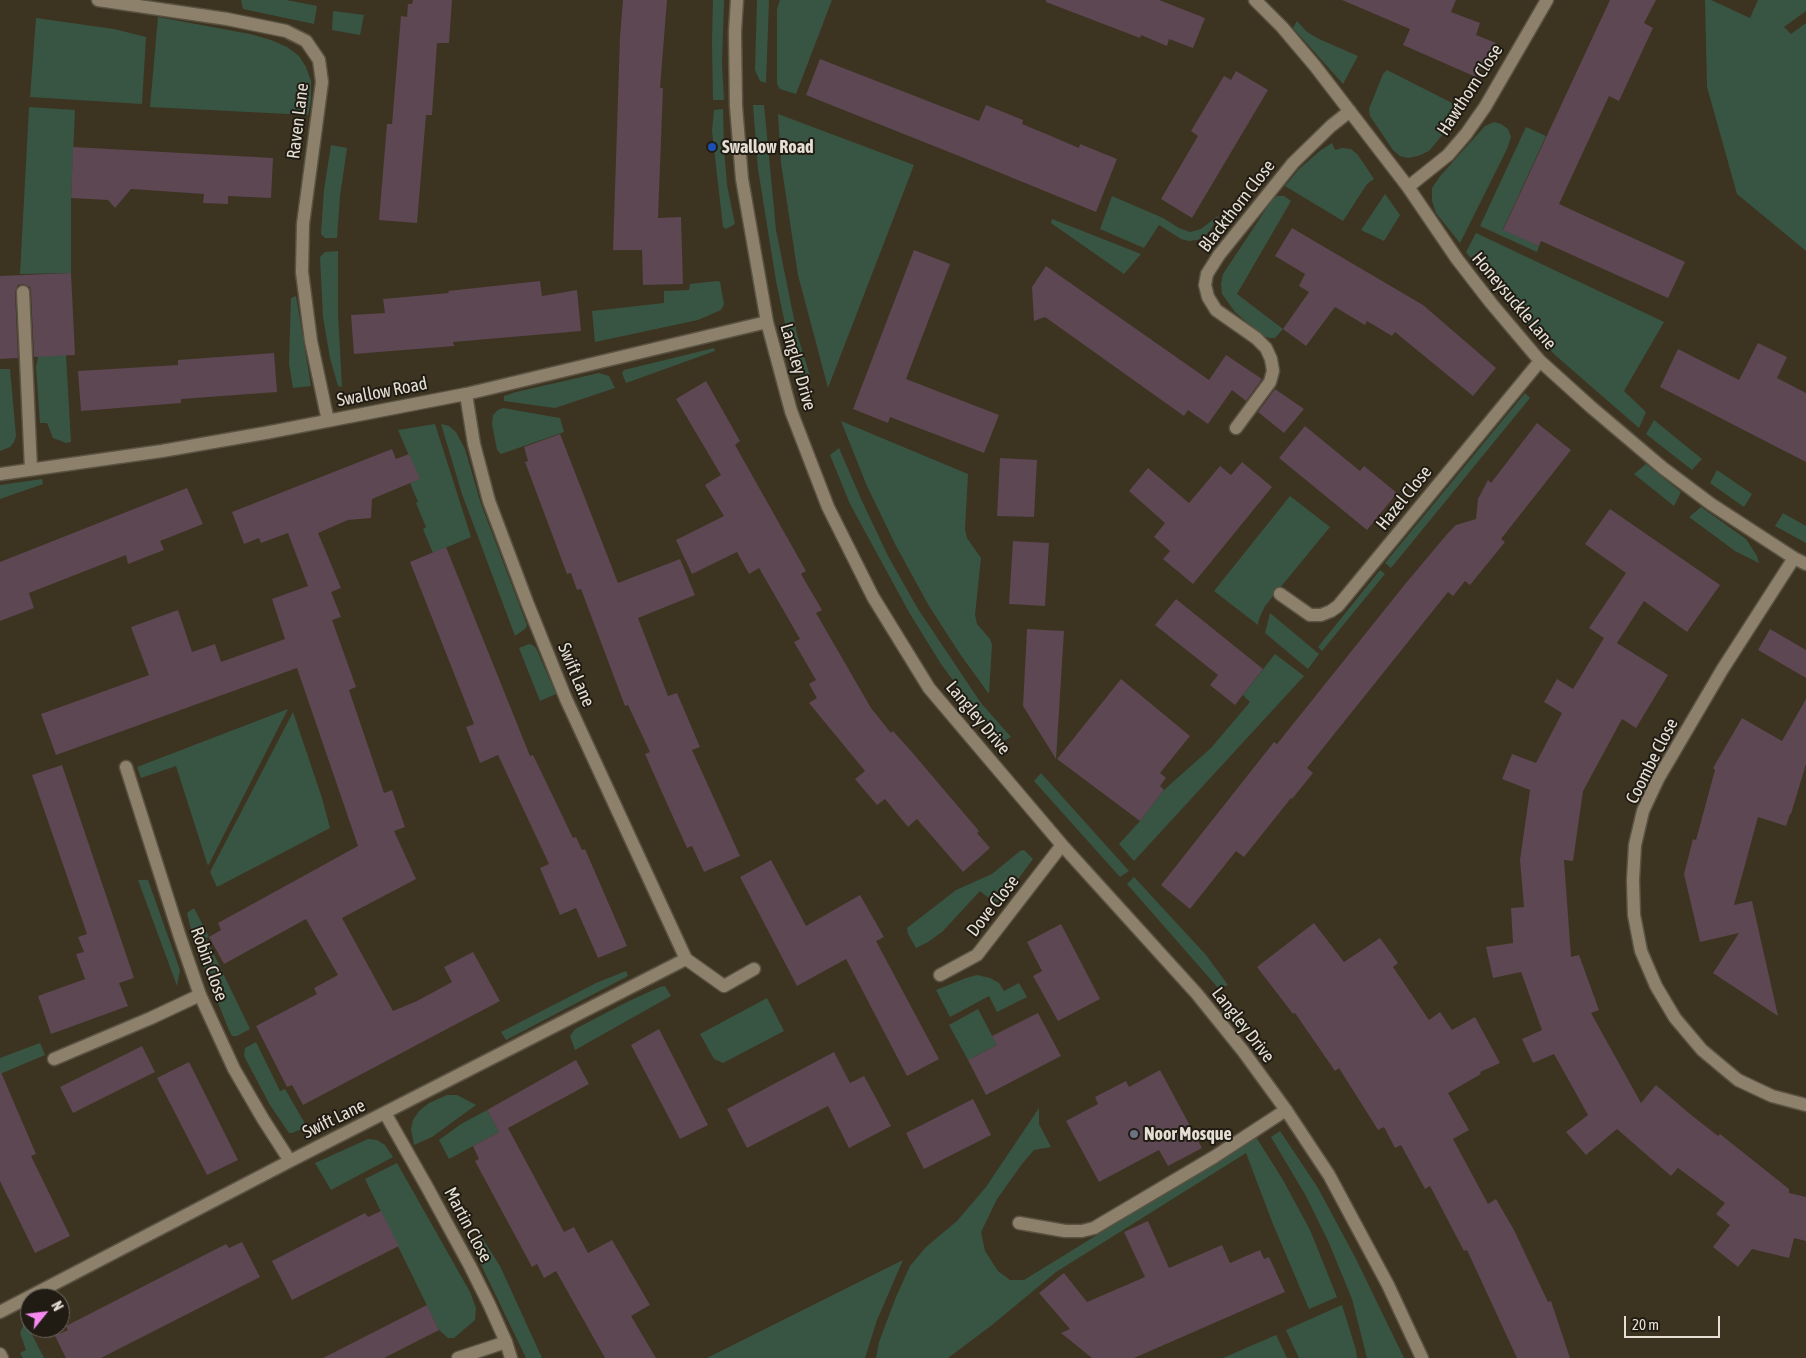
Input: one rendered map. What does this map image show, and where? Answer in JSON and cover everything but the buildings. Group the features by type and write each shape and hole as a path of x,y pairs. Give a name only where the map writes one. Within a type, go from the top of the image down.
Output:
{"street":[{"name":"Raven Lane","path":"98,0 227,19 286,31 306,41 319,60 322,82 303,224 302,272 311,341 328,420"},
{"name":"Langley Drive","path":"737,0 735,32 736,106 742,179 767,322 791,411 828,507 873,597 929,688 1062,845 1197,994 1243,1051 1286,1110 1329,1175 1388,1285 1422,1358"},
{"name":"Honeysuckle Lane","path":"1255,0 1282,27 1350,110 1408,188 1457,259 1540,361 1663,468 1712,504 1806,564"},
{"name":"Hawthorn Close","path":"1408,188 1448,155 1466,134 1485,107 1547,0"},
{"name":"Blackthorn Close","path":"1236,428 1270,382 1273,371 1271,359 1266,348 1256,338 1216,310 1208,297 1205,285 1207,274 1219,255 1294,163 1350,110"},
{"path":"23,292 31,470"},
{"name":"Swallow Road","path":"0,474 162,451 466,394 767,322"},
{"name":"Hazel Close","path":"1280,594 1310,615 1321,616 1338,606 1540,361"},
{"name":"Swift Lane","path":"466,394 474,444 489,501 527,602 566,699 686,959 724,986 754,968"},
{"name":"Coombe Close","path":"1794,558 1722,670 1658,778 1641,819 1635,845 1633,880 1634,915 1641,951 1656,986 1675,1018 1702,1050 1738,1080 1772,1096 1806,1104"},
{"name":"Robin Close","path":"126,767 200,995 234,1069 263,1120 290,1160"},
{"name":"Dove Close","path":"940,975 977,955 1062,845"},
{"name":"Swift Lane","path":"0,1312 290,1160 686,959"},
{"path":"54,1059 200,995"},
{"path":"1019,1223 1065,1231 1082,1231 1094,1228 1286,1110"},
{"name":"Martin Close","path":"385,1113 470,1266 506,1342 510,1358"},
{"path":"458,1358 506,1342"},
{"path":"0,1354 2,1358"}],"green space":[{"path":"241,0 286,0 317,6 314,24 243,9"},
{"path":"713,0 724,0 722,63 724,100 713,100"},
{"path":"757,0 769,0 766,83 760,81 755,70"},
{"path":"780,0 832,0 796,94 780,89 777,84 777,9"},
{"path":"1705,0 1711,0 1750,18 1758,0 1806,0 1806,11 1784,27 1791,34 1806,23 1806,251 1737,194 1707,87"},
{"path":"333,11 364,15 360,35 332,30"},
{"path":"158,17 250,34 287,47 299,56 306,67 311,81 311,100 308,115 150,107"},
{"path":"36,18 114,29 146,37 142,104 30,97"},
{"path":"1297,21 1307,32 1319,39 1358,56 1343,84 1293,28"},
{"path":"1387,70 1464,109 1429,151 1418,156 1408,158 1400,156 1393,150 1370,116 1369,109 1383,74"},
{"path":"753,105 764,105 776,230 797,334 811,379 801,379 788,338 776,281 758,169"},
{"path":"29,107 75,110 71,198 71,273 20,274"},
{"path":"723,109 727,185 735,224 726,229 723,227 712,131 714,110"},
{"path":"778,114 914,165 828,388 798,275 781,163"},
{"path":"1494,122 1508,129 1511,137 1507,149 1460,243 1436,213 1432,201 1432,188 1441,175 1485,126"},
{"path":"1526,127 1546,136 1503,229 1539,246 1537,252 1480,226"},
{"path":"1332,143 1335,150 1342,148 1351,149 1358,155 1374,179 1367,184 1343,221 1285,186 1299,169"},
{"path":"331,145 347,148 340,196 337,238 325,238 321,234 324,190"},
{"path":"1385,194 1400,215 1384,241 1361,230"},
{"path":"1112,196 1190,232 1201,229 1219,215 1205,236 1197,240 1181,239 1159,225 1144,248 1100,229"},
{"path":"1277,196 1284,196 1291,201 1237,294 1283,329 1275,338 1269,338 1263,336 1235,312 1222,294 1221,284 1223,274 1272,200"},
{"path":"1052,219 1141,254 1124,274 1051,223"},
{"path":"1476,233 1664,322 1624,391 1646,412 1639,428 1555,355 1509,305 1466,252"},
{"path":"338,251 338,314 342,387 338,386 330,358 323,317 320,257 325,252"},
{"path":"720,282 724,304 721,310 698,320 595,342 592,311 664,303 664,291 689,290 690,284"},
{"path":"296,296 311,386 293,388 289,364 291,298"},
{"path":"714,348 715,351 626,383 622,373 624,370"},
{"path":"42,354 66,355 71,442 66,443 53,438 47,423 40,423 36,367 38,357"},
{"path":"0,369 10,369 16,436 10,447 0,451"},
{"path":"599,373 609,376 615,388 555,408 504,401 504,396 516,392"},
{"path":"1525,393 1530,398 1391,568 1385,563"},
{"path":"503,408 560,418 564,432 501,454 497,450 492,424 493,415"},
{"path":"1654,420 1702,459 1692,470 1646,434"},
{"path":"841,421 968,474 965,529 967,538 981,558 975,615 977,624 990,639 992,645 989,694 929,606 895,544 867,486"},
{"path":"435,424 471,537 433,553 423,529 426,527 410,483 419,479 398,430"},
{"path":"441,424 449,426 456,432 465,449 481,504 527,625 526,628 515,636 462,494"},
{"path":"839,448 888,556 918,609 981,703 1011,737 999,743 941,664 910,614 850,504 830,455"},
{"path":"1646,464 1681,492 1674,506 1634,474"},
{"path":"1717,470 1752,494 1744,507 1710,483"},
{"path":"42,479 43,484 0,499 0,485"},
{"path":"1290,496 1330,527 1265,606 1258,625 1214,591"},
{"path":"1701,507 1746,539 1757,556 1759,563 1735,551 1689,517"},
{"path":"1783,513 1806,526 1806,543 1775,526"},
{"path":"1380,570 1385,574 1322,651 1318,647"},
{"path":"1270,613 1319,654 1308,669 1265,633"},
{"path":"529,644 536,648 556,694 540,701 519,648"},
{"path":"1275,654 1304,676 1134,861 1119,844 1164,790 1211,748 1250,702 1243,695"},
{"path":"288,709 208,866 176,766 141,778 137,767"},
{"path":"293,712 330,828 217,887 210,872"},
{"path":"1041,773 1129,871 1120,877 1034,781"},
{"path":"1024,850 1033,859 1002,901 994,902 980,891 943,931 916,948 908,934 907,928 956,890 992,874 1020,851"},
{"path":"1134,877 1206,955 1228,985 1219,989 1127,884"},
{"path":"138,880 148,880 180,970 177,986"},
{"path":"194,908 209,937 206,938 250,1029 237,1036 232,1036 228,1028 194,942 187,913"},
{"path":"626,971 628,976 506,1040 501,1032 596,983"},
{"path":"977,975 990,978 999,983 1004,991 1019,983 1027,997 997,1012 989,996 950,1017 936,990"},
{"path":"665,986 671,996 575,1050 570,1036 575,1029 627,1002"},
{"path":"767,998 784,1031 723,1063 714,1059 700,1034"},
{"path":"978,1009 997,1045 968,1060 949,1025"},
{"path":"256,1042 280,1091 285,1089 307,1127 289,1133 270,1105 244,1056 245,1048"},
{"path":"40,1043 45,1055 0,1074 0,1058"},
{"path":"447,1095 457,1095 476,1105 432,1137 414,1145 411,1129 413,1120 419,1111 429,1103"},
{"path":"1039,1108 1039,1124 1051,1147 1034,1150 1022,1164 997,1199 981,1232 985,1251 998,1271 1010,1280 1024,1280 1256,1137 1283,1180 1310,1230 1337,1297 1309,1309 1273,1224 1246,1153 1056,1272 992,1325 948,1358 876,1358 879,1342 910,1266 926,1247 957,1221 986,1187"},
{"path":"487,1110 499,1132 449,1159 439,1140 461,1124"},
{"path":"1280,1131 1318,1188 1356,1259 1404,1358 1367,1358 1352,1299 1329,1243 1306,1196 1271,1137"},
{"path":"368,1139 377,1140 385,1145 393,1157 331,1190 315,1163"},
{"path":"397,1163 470,1292 476,1308 475,1320 454,1338 448,1338 439,1330 365,1179"},
{"path":"481,1236 500,1266 542,1358 526,1358 470,1242"},
{"path":"903,1260 877,1320 865,1358 707,1358"},
{"path":"1342,1305 1357,1358 1299,1358 1286,1330"},
{"path":"1276,1335 1287,1358 1223,1358"},
{"path":"22,1338 34,1338 44,1358 23,1358 20,1353 26,1350"}],"place":[{"name":"Swallow Road","path":"712,147"},
{"name":"Noor Mosque","path":"1134,1134"}]}
